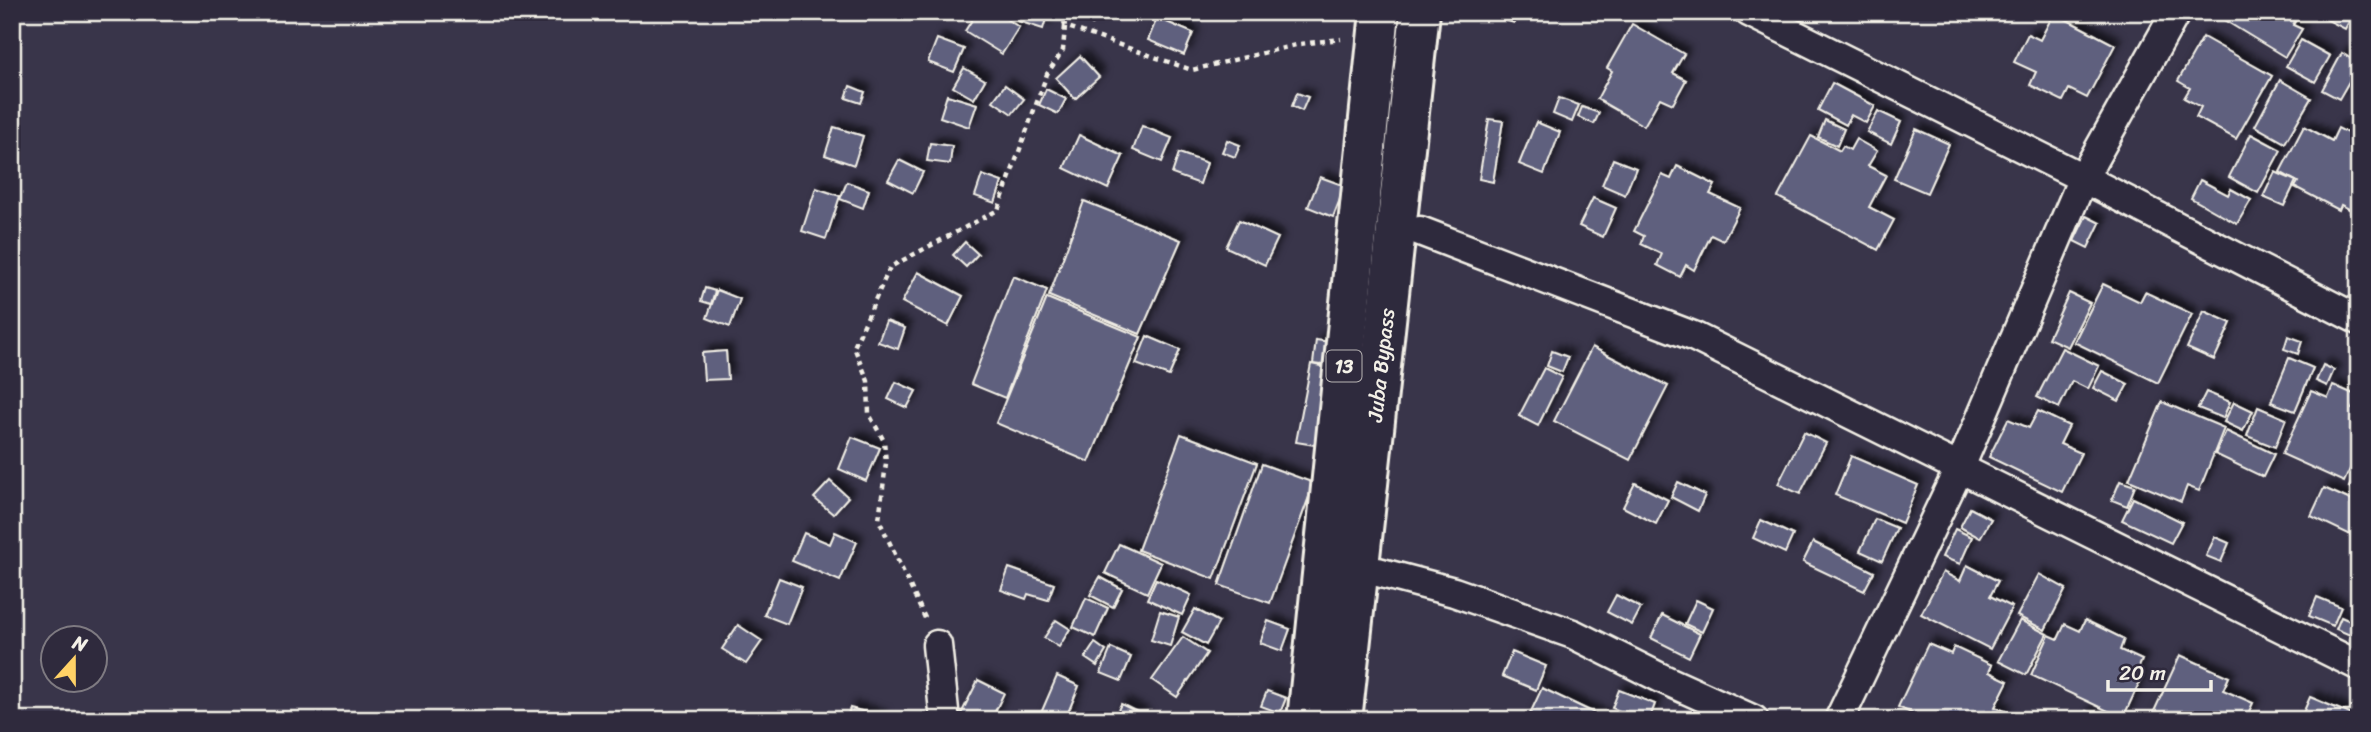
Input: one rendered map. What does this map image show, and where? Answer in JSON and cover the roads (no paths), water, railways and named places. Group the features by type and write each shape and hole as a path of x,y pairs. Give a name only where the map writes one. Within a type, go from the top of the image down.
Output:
{"main road":[{"name":"Juba Bypass","path":"1307,720 1380,12"},
{"name":"Juba Bypass","path":"1342,720 1420,12"}],"street":[{"path":"1749,12 2083,178 2359,320"},
{"path":"1839,720 1960,467 2083,178 2176,12"},
{"path":"1420,231 1693,336 2359,666"},
{"path":"1378,572 1454,592 1573,634 1754,720"},
{"path":"937,645 945,720"}]}
